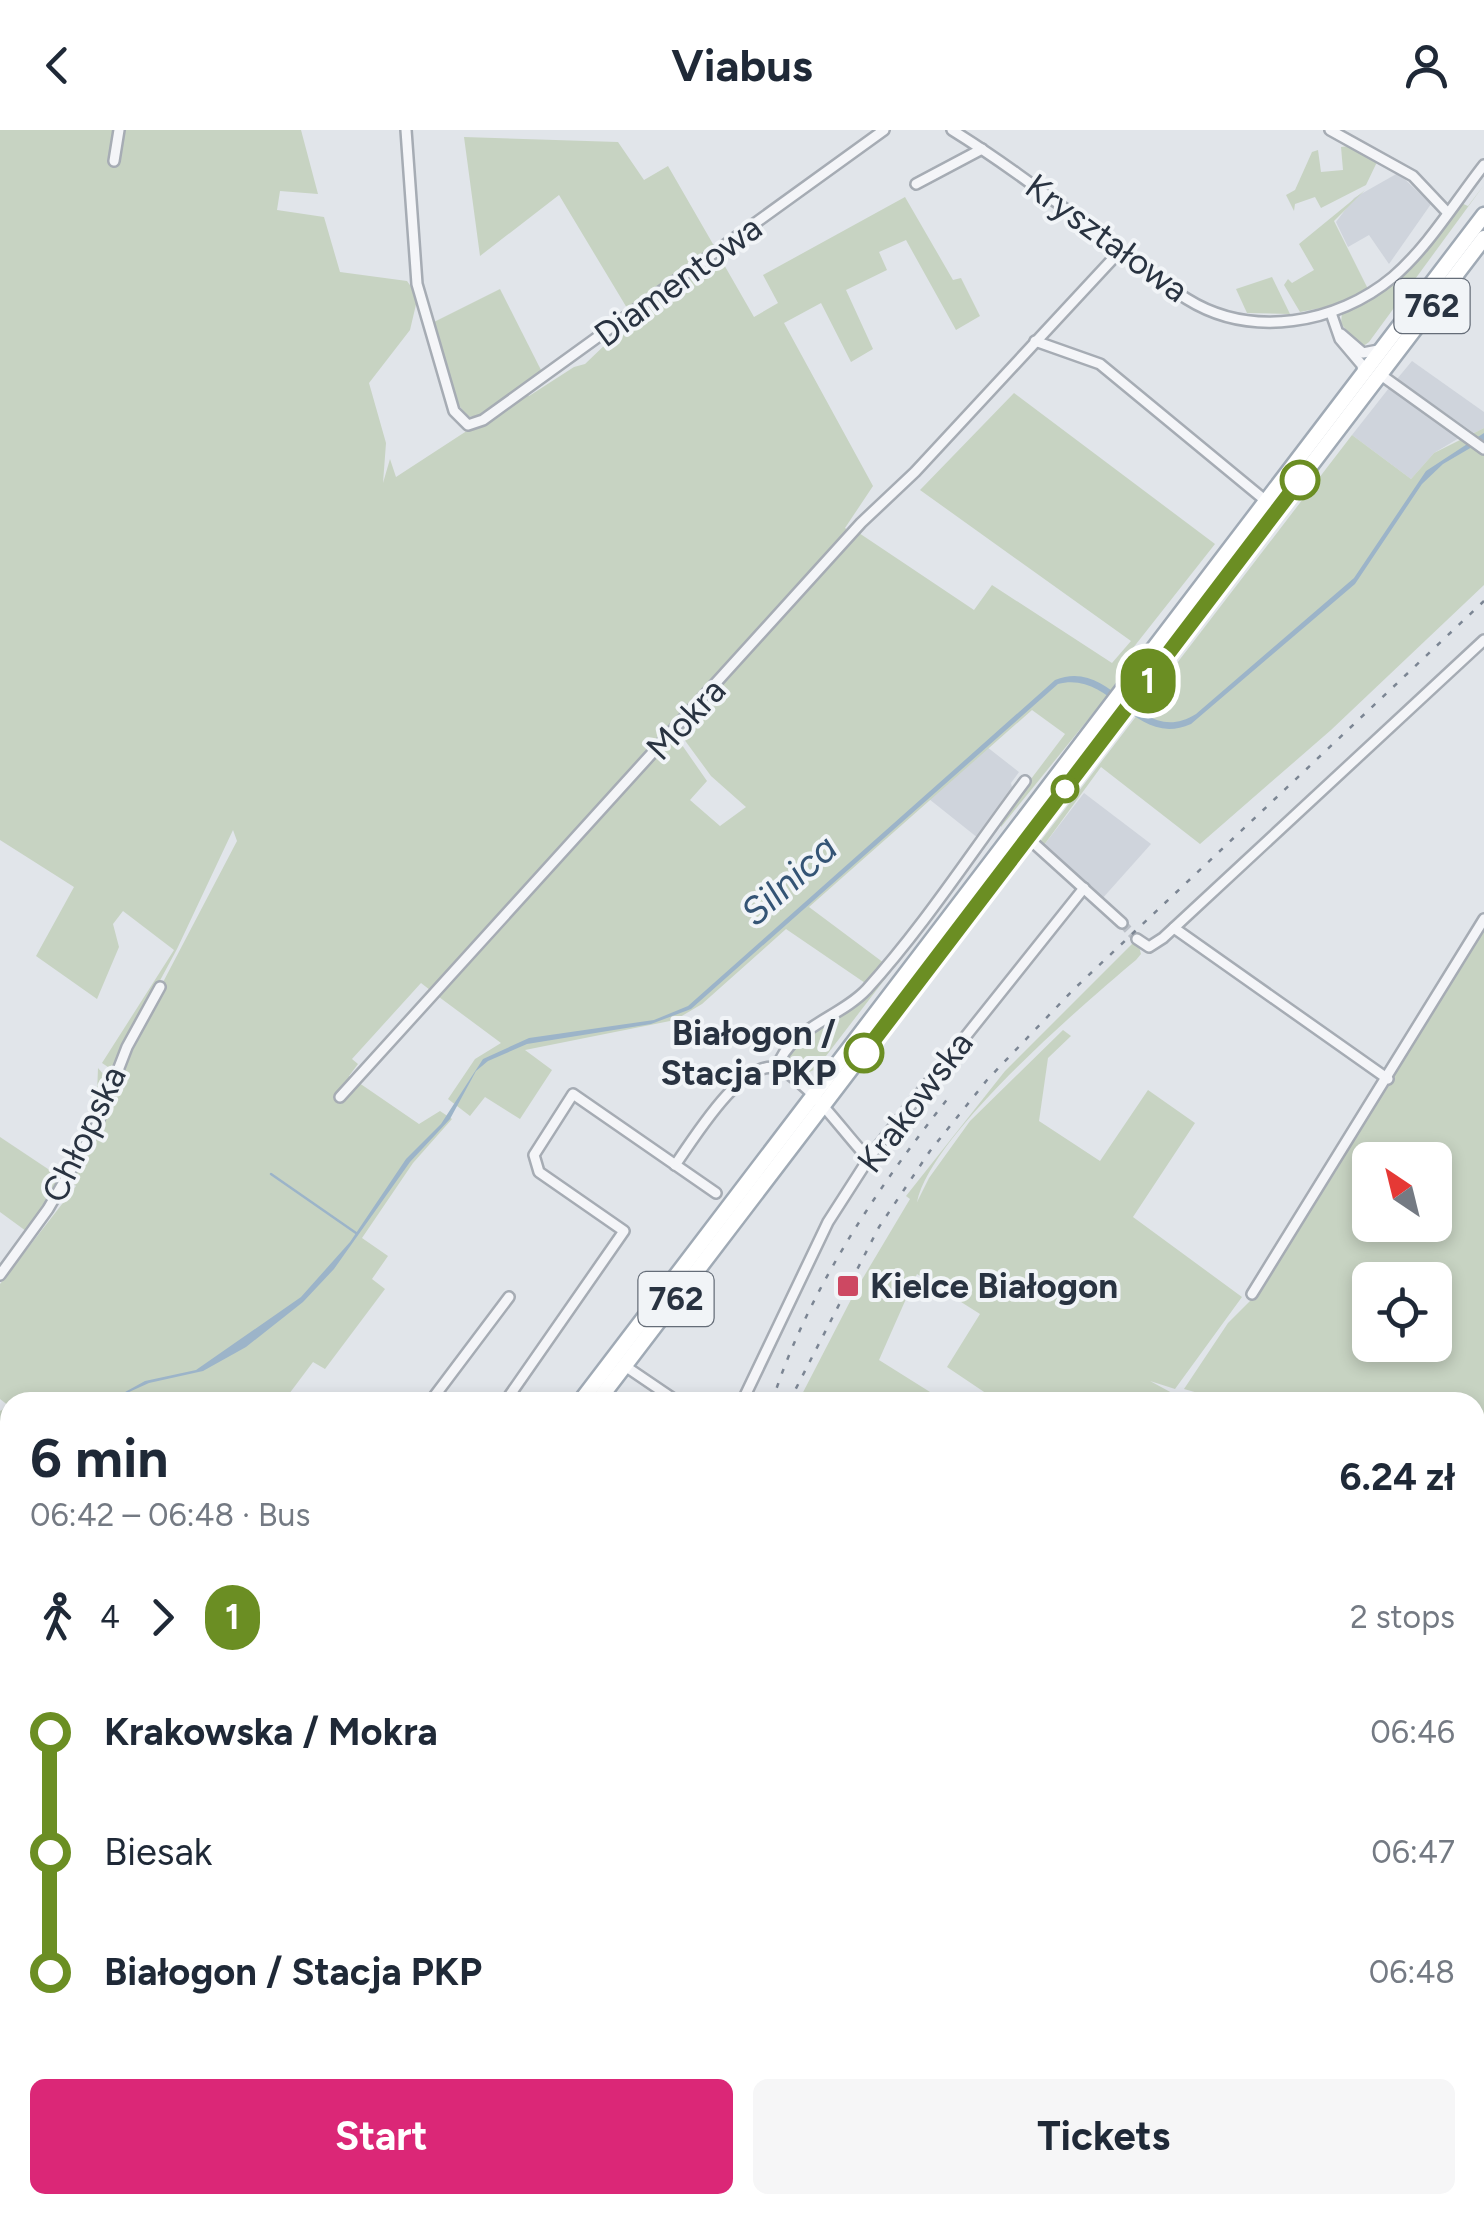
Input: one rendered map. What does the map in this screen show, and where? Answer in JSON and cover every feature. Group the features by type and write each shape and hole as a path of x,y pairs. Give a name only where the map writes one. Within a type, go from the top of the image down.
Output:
{"main road":[{"name":"Krakowska","path":"1128,695 1266,501 1484,214"},
{"name":"Krakowska","path":"588,1392 1028,838 1128,695 1484,238"},
{"name":"Krakowska","path":"606,1392 1010,838 1116,711"}],"street":[{"path":"114,161 120,130"},
{"name":"Diamentowa","path":"406,130 417,284 454,411 468,425 483,420 695,271 884,130"},
{"name":"Kryształowa","path":"952,130 1188,300 1215,312 1276,322 1332,313 1393,277 1484,165"},
{"path":"1330,130 1413,176 1447,212"},
{"path":"916,184 982,148"},
{"name":"Mokra","path":"340,1097 861,523 1121,250"},
{"path":"1332,313 1338,333 1362,364 1363,374"},
{"path":"1338,333 1363,353 1385,345"},
{"path":"1035,342 1100,364 1266,501"},
{"path":"1380,375 1477,444"},
{"path":"1138,939 1152,946 1174,928 1267,837 1484,640"},
{"path":"778,1068 781,1054 795,1040 867,988 1025,782"},
{"path":"992,825 1010,838"},
{"path":"1028,838 1122,923"},
{"name":"Krakowska","path":"747,1392 828,1222 871,1155 1084,888"},
{"path":"1252,1294 1484,919"},
{"path":"1174,928 1388,1079"},
{"name":"Chłopska","path":"0,1275 48,1209 96,1127 126,1047 160,987"},
{"path":"778,1068 864,1154 871,1155"},
{"path":"676,1165 750,1072 778,1068"},
{"path":"512,1392 624,1231 539,1172 533,1163 534,1155 573,1094 716,1193"},
{"path":"438,1392 509,1297"},
{"path":"625,1366 663,1392"}],"shaded area":[{"path":"1398,173 1431,204 1389,264 1369,235 1348,247 1336,222 1354,198"},
{"path":"1412,361 1484,412 1484,428 1474,433 1397,379"},
{"path":"1389,388 1459,438 1434,453 1411,479 1352,435"},
{"path":"987,747 1019,772 1011,783 1013,792 978,838 929,799"},
{"path":"1084,793 1151,844 1101,900 1044,845"}],"green space":[{"path":"0,130 301,130 318,194 280,191 277,210 324,217 340,272 407,281 418,296 410,330 369,383 386,443 383,483 390,459 396,477 525,393 529,396 585,364 632,319 719,256 754,317 778,303 763,275 905,197 953,280 961,278 980,316 956,330 906,240 879,252 887,270 846,290 873,349 851,362 821,303 784,323 873,486 845,528 852,533 430,990 421,983 352,1059 358,1064 349,1076 419,1124 440,1111 452,1119 413,1163 362,1238 388,1256 372,1279 385,1289 325,1369 313,1362 290,1392 0,1392 0,1284 76,1186 71,1182 128,1049 237,841 233,830 177,949 115,1064 108,1067 102,1063 174,950 123,911 113,924 119,947 97,999 36,956 74,887 0,840"},
{"path":"464,137 618,142 644,180 668,166 717,251 630,313 559,195 480,256"},
{"path":"1349,146 1377,162 1366,185 1321,208 1315,197 1295,204 1294,211 1286,195 1295,190 1312,152 1318,150 1321,172 1343,170 1341,147"},
{"path":"1484,185 1362,347 1341,324 1342,312 1376,294 1426,253 1461,203 1468,206"},
{"path":"1365,190 1334,221 1368,289 1331,306 1300,312 1284,285 1288,279 1292,283 1314,270 1299,244"},
{"path":"1272,277 1290,314 1247,313 1236,289"},
{"path":"500,289 542,372 482,415 468,417 458,404 432,323"},
{"path":"1014,393 1215,544 1118,667 1121,670 1116,685 1001,827 1000,820 1065,734 1032,710 809,907 884,963 868,985 786,929 702,1004 675,1020 525,1050 552,1070 520,1119 485,1097 470,1116 448,1099 475,1059 501,1043 435,994 675,735 707,781 690,800 720,826 746,807 711,776 678,731 859,533 974,610 992,585 1112,663 1131,641 920,490"},
{"path":"1484,428 1484,585 1331,730 1200,844 1101,767 1044,845 1039,843 1352,435 1411,479 1434,453"},
{"path":"952,881 957,885 816,1069 798,1077 786,1064 792,1044 853,1005"},
{"path":"1484,929 1484,1392 1184,1389 1228,1323 1255,1296"},
{"path":"1137,939 1141,954 1136,960 1011,1073 949,1142 928,1174 917,1202 929,1178 970,1121 1063,1030 1071,1036 1048,1058 1039,1121 1100,1161 1148,1090 1195,1123 1133,1217 1242,1297 1175,1389 1150,1381 1170,1392 984,1392 947,1367 980,1314 917,1274 879,1360 930,1392 803,1392 857,1288 910,1199 906,1196 1005,1071"},
{"path":"98,1068 110,1082 72,1159 26,1231 0,1212 0,1137 57,1175 97,1095"}],"water":[{"path":"1484,433 1484,440 1443,464 1422,484 1355,584 1191,724 1171,729 1154,726 1094,688 1077,683 1058,684 691,1009 651,1024 527,1044 488,1061 476,1071 450,1119 410,1162 334,1269 303,1302 246,1347 203,1371 125,1392 145,1381 196,1370 301,1297 350,1242 406,1159 441,1124 483,1059 529,1038 654,1020 688,1006 1055,680 1076,676 1094,680 1158,720 1176,722 1196,714 1354,578 1426,471"}],"waterway":[{"path":"271,1174 356,1233"}],"tunnel":[{"path":"1122,923 1137,939"}],"railway":[{"path":"794,1392 879,1227 930,1151 987,1080 1073,990 1484,601"},
{"path":"776,1392 824,1281 871,1204 949,1097"}],"bus line":[{"name":"1","path":"864,1053 1300,480"}],"place":[{"name":"Białogon / Stacja PKP","path":"864,1053"},
{"name":"Kielce Białogon","path":"848,1286"}],"water label":[{"name":"Silnica","path":"789,880"}]}
